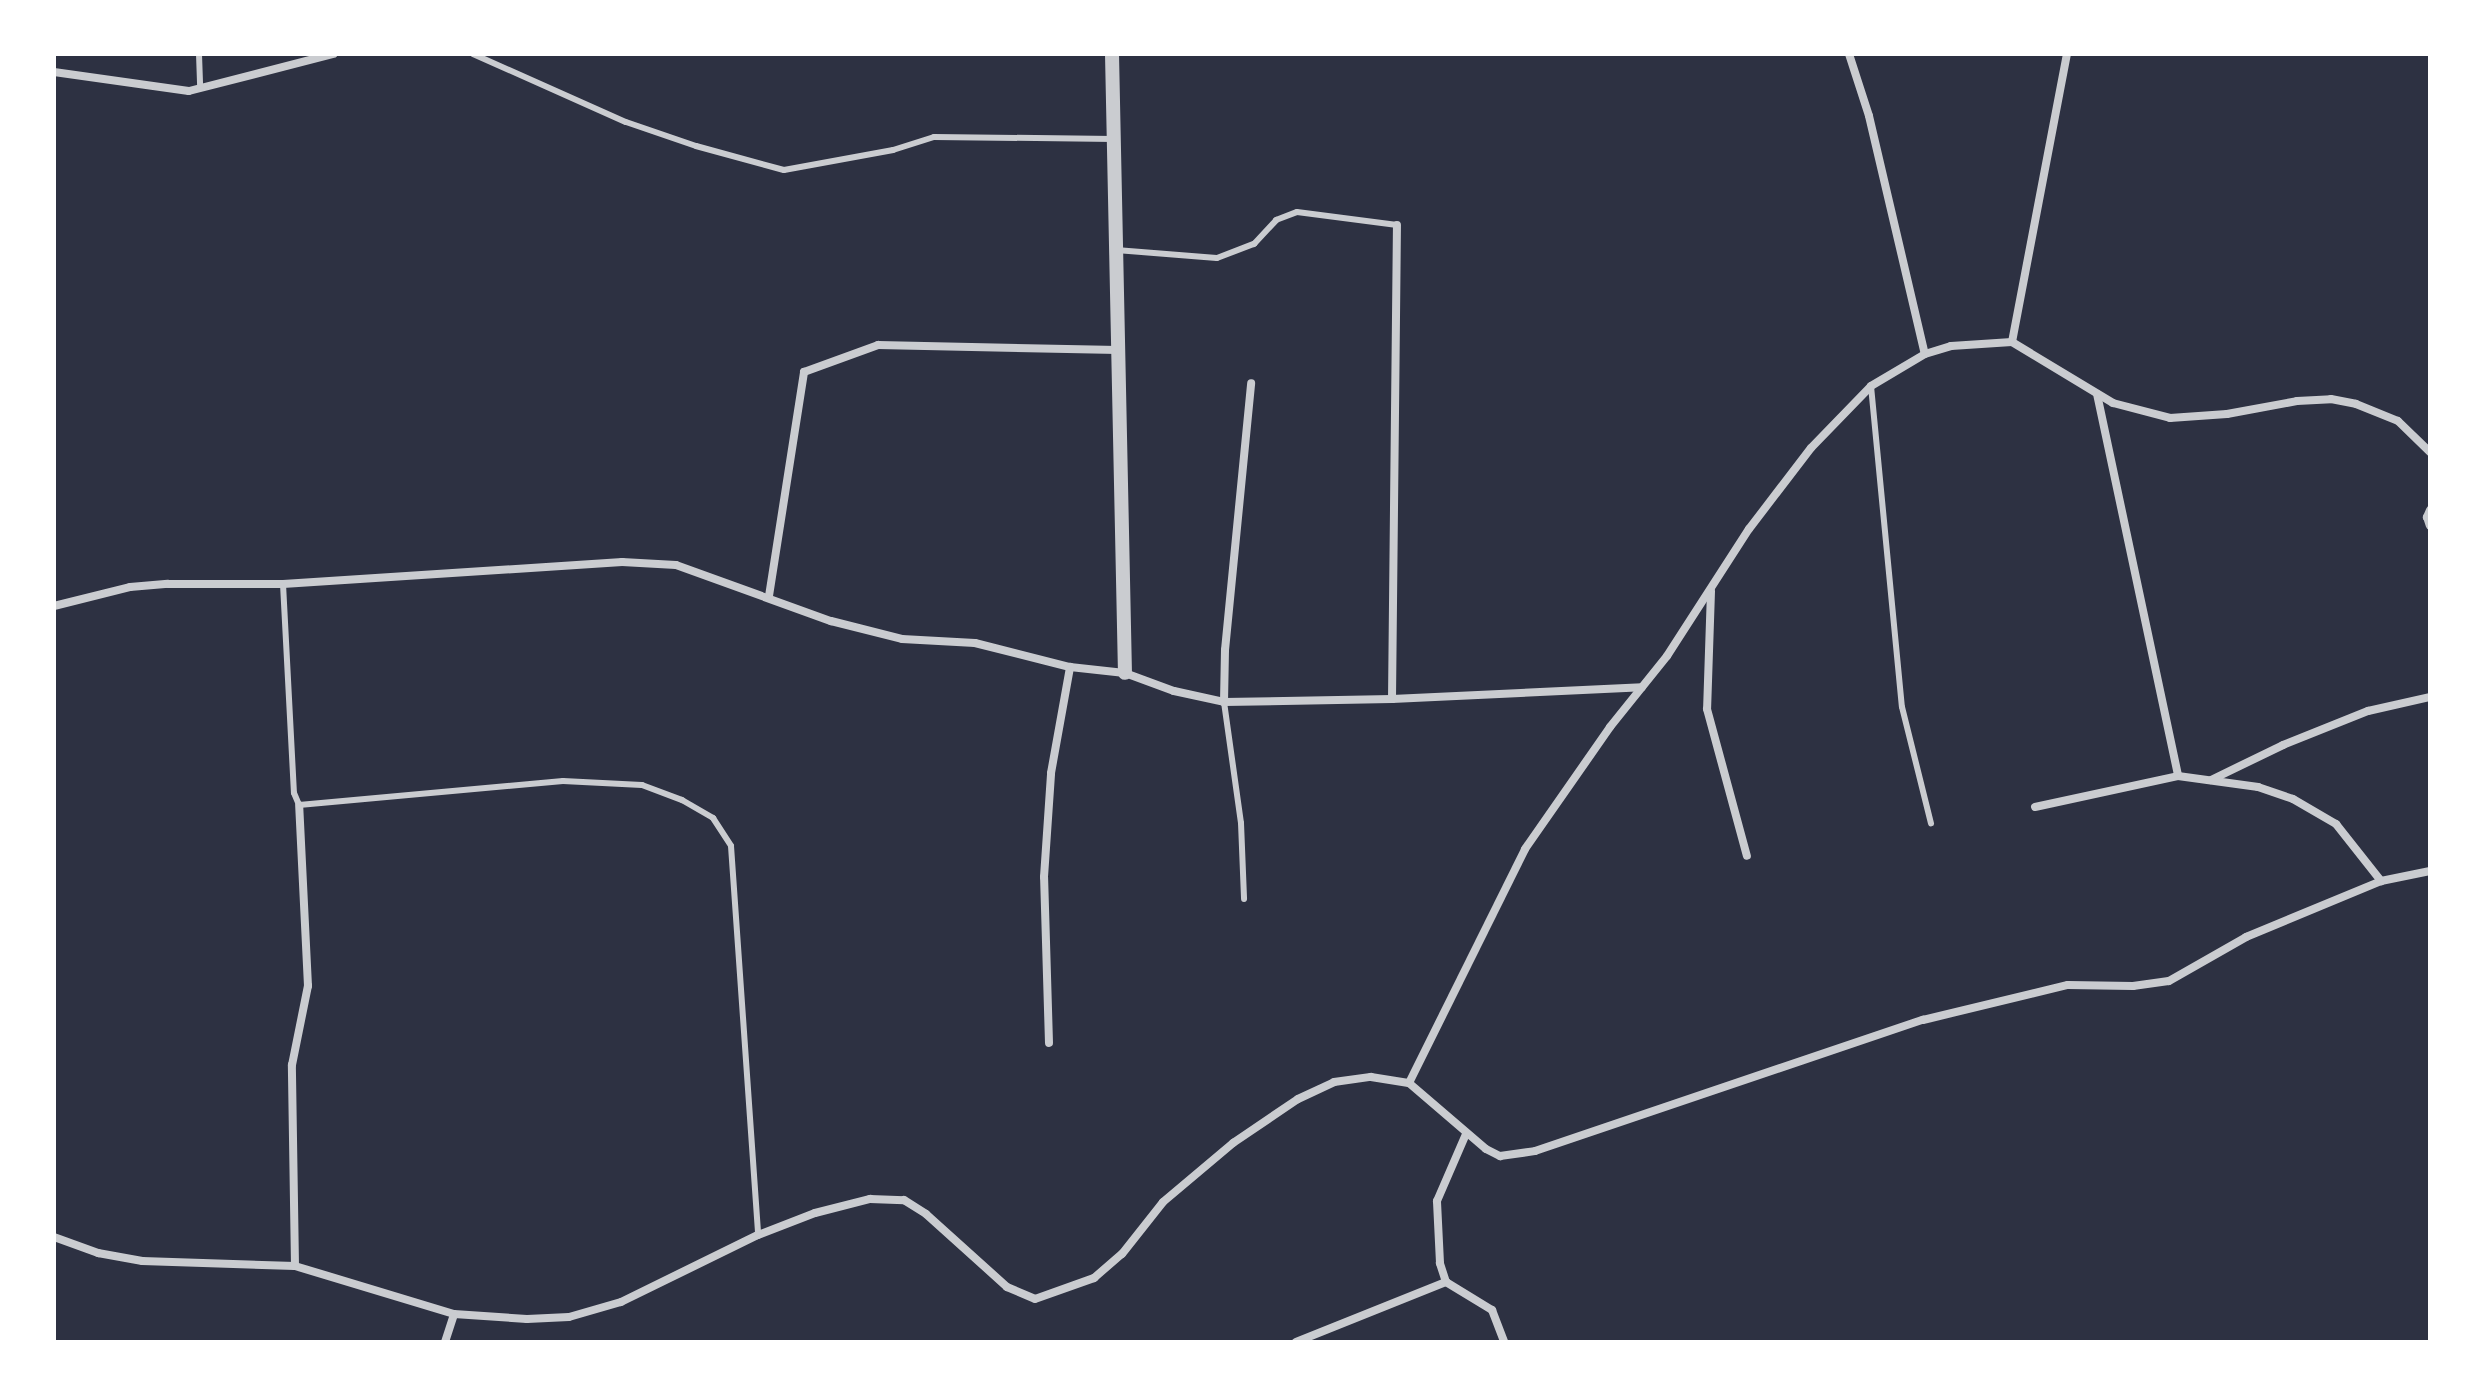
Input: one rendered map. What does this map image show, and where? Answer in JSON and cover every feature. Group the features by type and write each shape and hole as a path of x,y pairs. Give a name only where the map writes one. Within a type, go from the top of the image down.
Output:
{"street":[{"path":"54,72 189,91 333,54"},
{"path":"1112,54 1125,673"},
{"path":"1849,54 1869,116 1925,354"},
{"path":"2012,342 2067,54"},
{"path":"1392,699 1397,225"},
{"path":"1409,1083 1525,849 1711,590 1749,529 1811,448 1871,386 1925,354 1951,346 2012,342 2113,403 2170,418 2227,414 2297,401 2344,401 2398,421 2430,452"},
{"path":"769,596 804,372 878,345 1118,350"},
{"path":"1224,702 1225,650 1251,383"},
{"path":"2097,394 2178,776"},
{"path":"2430,510 2427,517 2430,526"},
{"path":"54,606 130,587 283,584 622,562 676,565 769,596 831,621 902,639 975,643 1070,667 1125,673 1174,691 1224,702 1392,699 1642,687"},
{"path":"1711,590 1707,709 1747,856"},
{"path":"1049,1043 1045,862 1051,773 1070,667"},
{"path":"2210,780 2283,745 2368,711 2430,697"},
{"path":"2035,807 2178,776 2258,787 2281,795 2336,824 2381,881"},
{"path":"295,1266 292,1065 308,986 299,805"},
{"path":"54,1237 98,1253 142,1261 295,1266 454,1314 527,1319 569,1317 621,1302 758,1235 815,1213 870,1199 904,1200 926,1214 1007,1287 1035,1299 1094,1278 1122,1254 1163,1202 1233,1143 1298,1099 1334,1082 1371,1077 1409,1083 1466,1134 1500,1156 1535,1151 1923,1020 2037,990 2068,985 2133,986 2169,981 2246,937 2381,881 2430,871"},
{"path":"1466,1134 1437,1201 1440,1263 1446,1282 1492,1310 1504,1342"},
{"path":"1296,1342 1446,1282"},
{"path":"445,1342 454,1314"}],"lane":[{"path":"199,54 200,88"},
{"path":"473,54 626,122 696,146 784,170 893,150 934,137 1114,139"},
{"path":"1116,250 1217,258 1254,244 1276,220 1297,212 1397,225"},
{"path":"1871,386 1902,707 1931,823"},
{"path":"283,584 294,793 299,805 563,781 642,785 682,800 713,818 731,846 758,1235"},
{"path":"1224,702 1241,823 1244,899"}]}
